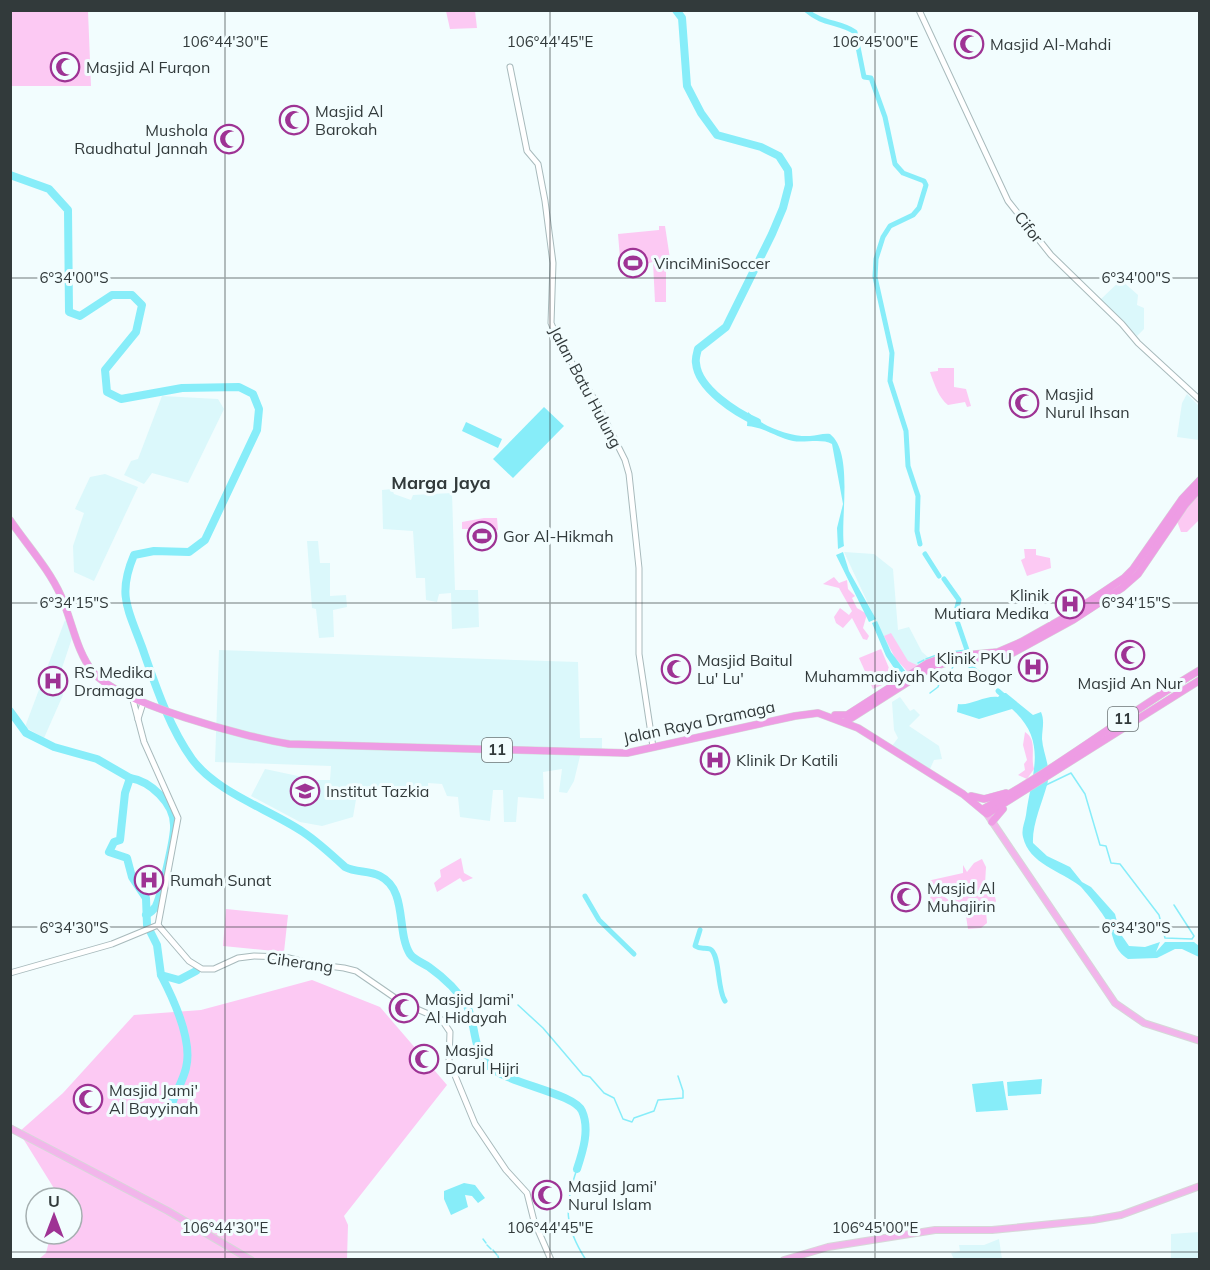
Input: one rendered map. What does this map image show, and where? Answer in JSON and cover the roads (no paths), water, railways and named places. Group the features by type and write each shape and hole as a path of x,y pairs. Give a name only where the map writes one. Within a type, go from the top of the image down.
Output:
{"highway":[{"name":"11","path":"1023,645 1124,578 1140,561 1182,499 1200,480"},
{"name":"11","path":"845,722 914,675 967,657 999,652 1023,645 1073,620 1122,588 1138,574 1179,512 1200,488"},
{"name":"11","path":"10,520 61,595 81,649 93,672 111,688 145,704"},
{"name":"11","path":"1058,768 1096,736 1200,670"},
{"name":"11","path":"1025,790 1200,680"},
{"name":"11","path":"818,713 846,716 902,684"},
{"name":"Jalan Raya Dramaga","path":"145,704 270,741 289,744 597,754 627,753 818,713 858,728 963,794 985,812"},
{"path":"858,728 856,720 860,713"},
{"path":"963,794 984,799 1025,790"},
{"path":"985,812 1025,790"},
{"path":"992,822 997,813 1025,790"},
{"path":"985,812 1011,793"}],"main road":[{"name":"11","path":"985,812 1115,1003 1144,1023 1200,1041"},
{"path":"10,1128 168,1211 251,1260"},
{"path":"784,1260 828,1247 935,1230 992,1230 1093,1220 1121,1215 1200,1186"}],"street":[{"name":"Cifor","path":"919,10 1008,201 1051,255 1122,324 1138,343 1200,400"},
{"name":"Jalan Batu Hulung","path":"510,67 527,151 538,164 545,201 553,263 551,323 559,342 596,402 625,460 629,474 638,561 639,654 653,747"},
{"path":"10,973 158,925 178,818 137,720 133,700"},
{"path":"137,720 145,704"},
{"name":"Ciherang","path":"158,925 189,961 202,969 214,969 238,958 254,956 285,957 312,964 344,968 356,971 403,1004 435,1015 448,1026 449,1061 475,1124 506,1170 526,1191 534,1221 552,1260"}],"water":[{"path":"544,407 564,426 513,478 493,459"},
{"path":"748,412 777,430 802,436 830,434 837,443 844,470 844,546 838,549 837,528 843,504 832,444 823,441 793,441 759,428 747,426"},
{"path":"466,422 502,439 498,448 462,431"},
{"path":"843,552 849,571 876,619 869,622 836,555"},
{"path":"877,621 891,652 906,672 900,677 886,656 872,623"},
{"path":"1006,693 1033,715 1041,712 1042,715 1042,739 1048,779 1036,821 1033,843 1047,856 1070,867 1082,882 1091,887 1115,914 1120,933 1129,946 1145,947 1160,942 1156,952 1165,942 1194,942 1199,946 1199,957 1182,949 1175,949 1157,958 1128,959 1123,956 1115,944 1107,921 1083,889 1039,860 1026,846 1023,828 1035,759 1030,734 1023,721 1012,709 979,719 957,712 958,704 998,697"},
{"path":"1042,1079 1041,1094 1008,1096 1007,1082"},
{"path":"1003,1081 1008,1110 976,1112 972,1084"},
{"path":"464,1183 475,1185 485,1198 478,1203 472,1196 465,1195 468,1207 451,1215 444,1199 444,1191"}],"waterway":[{"path":"676,10 682,18 687,86 701,113 717,135 761,147 779,156 788,170 789,185 783,208 772,234 726,327 698,349 696,358 698,373 711,391 739,413 757,422"},
{"path":"806,10 812,15 855,32 864,77 871,78 885,117 895,164 903,173 924,181 926,185 919,208 913,215 890,226 883,237 876,259 875,277 892,353 890,381 906,431 908,466 918,496 917,531 920,544"},
{"path":"10,175 49,189 68,210 69,312 80,316 112,295 132,295 142,305 136,332 105,370 107,392 121,399 182,388 239,387 253,394 259,409 257,430 205,540 189,552 154,551 134,555 129,569 126,581 126,602 163,705 176,733 192,759 215,782 303,832 345,867 376,874 389,882 398,901 403,934 410,954 440,975 463,1000 470,1013 480,1052 489,1066 510,1078 567,1099 582,1111 586,1133 577,1169"},
{"path":"925,554 939,576"},
{"path":"944,579 959,600 955,615 967,650"},
{"path":"926,659 942,653 967,650"},
{"path":"968,658 971,667 990,683"},
{"path":"918,663 924,660"},
{"path":"930,693 938,687 940,681 945,681 954,665 969,664"},
{"path":"998,691 1006,698"},
{"path":"10,711 26,733 54,747 97,759 130,778 125,793 120,840 114,842 109,852 127,858 132,877 146,898 147,925 157,945 161,975 179,980 196,971"},
{"path":"1046,785 1071,773 1085,794 1100,845 1106,846 1111,863 1120,864 1159,915 1165,938 1192,939 1194,936 1174,905"},
{"path":"130,778 138,780 160,794 170,809 174,825 170,853 158,900 154,909 146,915"},
{"path":"585,896 599,920 634,954"},
{"path":"700,930 695,946 710,949 713,952 725,1001"},
{"path":"161,975 181,1020 187,1045 186,1068 171,1107"},
{"path":"518,1005 543,1028 583,1075 590,1077 604,1093 614,1098 623,1119 632,1122 634,1118 654,1111 658,1100 683,1098 678,1076"},
{"path":"577,1169 570,1194 568,1216 573,1237 586,1260"},
{"path":"483,1239 486,1243"},
{"path":"487,1245 491,1249"},
{"path":"493,1250 497,1255"},
{"path":"498,1256 499,1260"}],"place":[{"name":"Masjid Al-Mahdi","path":"969,44"},
{"name":"Masjid Al Furqon","path":"65,67"},
{"name":"Masjid Al Barokah","path":"294,120"},
{"name":"Mushola Raudhatul Jannah","path":"229,139"},
{"name":"VinciMiniSoccer","path":"633,263"},
{"name":"Masjid Nurul Ihsan","path":"1024,403"},
{"name":"Gor Al-Hikmah","path":"482,536"},
{"name":"Klinik Mutiara Medika","path":"1070,604"},
{"name":"Masjid An Nur","path":"1130,655"},
{"name":"Klinik PKU Muhammadiyah Kota Bogor","path":"1033,667"},
{"name":"Masjid Baitul Lu' Lu'","path":"676,669"},
{"name":"RS Medika Dramaga","path":"53,681"},
{"name":"Klinik Dr Katili","path":"715,760"},
{"name":"Institut Tazkia","path":"305,791"},
{"name":"Rumah Sunat","path":"149,880"},
{"name":"Masjid Al Muhajirin","path":"906,897"},
{"name":"Masjid Jami' Al Hidayah","path":"404,1008"},
{"name":"Masjid Darul Hijri","path":"424,1059"},
{"name":"Masjid Jami' Al Bayyinah","path":"88,1099"},
{"name":"Masjid Jami' Nurul Islam","path":"547,1195"}],"district":[{"name":"Marga Jaya","path":"441,483"}]}
